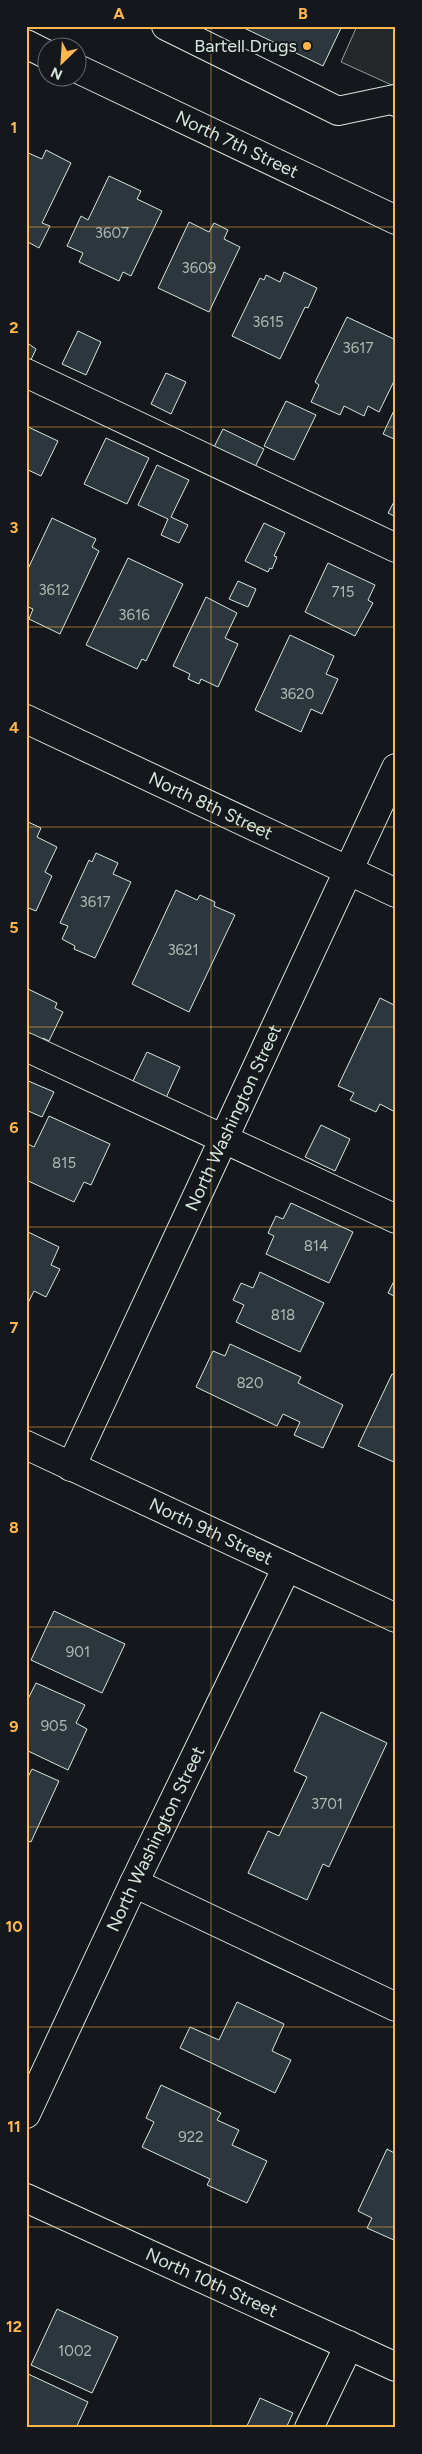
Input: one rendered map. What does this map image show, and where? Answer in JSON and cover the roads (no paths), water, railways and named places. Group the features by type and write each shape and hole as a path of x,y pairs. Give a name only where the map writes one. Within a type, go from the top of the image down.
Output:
{"street":[{"path":"166,26 338,111 395,100"},
{"path":"26,44 38,50"},
{"name":"North 7th Street","path":"88,74 396,220"},
{"path":"26,373 396,548"},
{"name":"North 8th Street","path":"26,718 396,893"},
{"name":"North Washington Street","path":"71,1466 396,768"},
{"path":"26,1047 396,1219"},
{"name":"North 9th Street","path":"26,1445 396,1618"},
{"name":"North Washington Street","path":"26,2114 134,1883 287,1567"},
{"path":"134,1883 396,2007"},
{"name":"North 10th Street","path":"26,2198 396,2367"},
{"path":"308,2428 349,2345"}],"place":[{"name":"Bartell Drugs","path":"307,46"}]}
